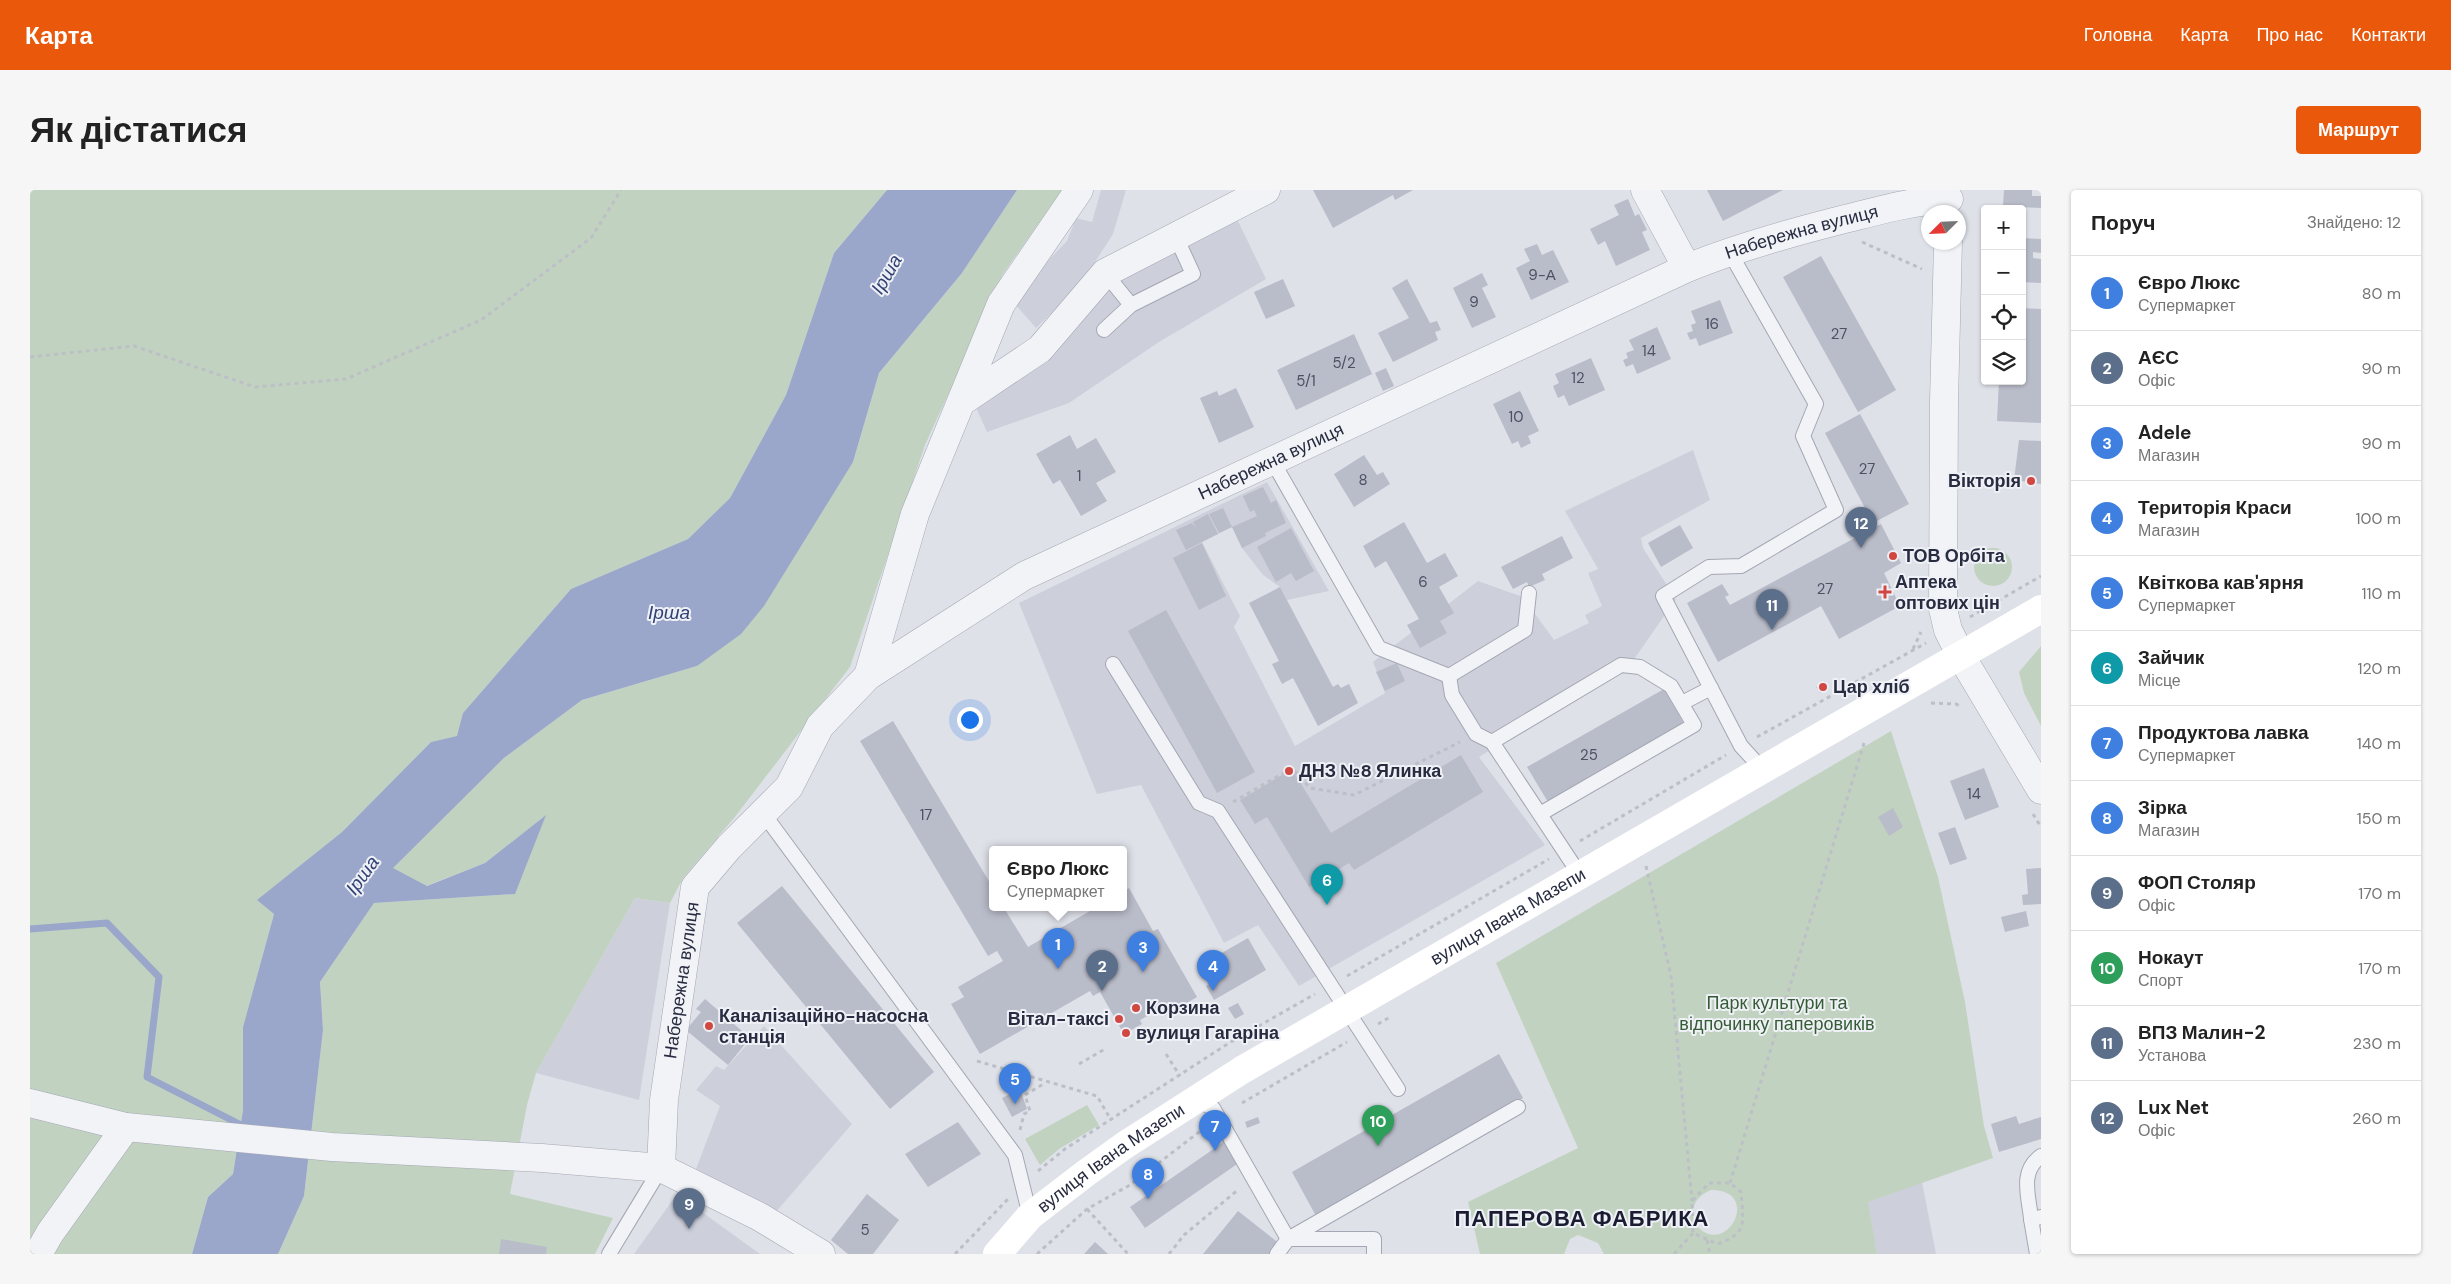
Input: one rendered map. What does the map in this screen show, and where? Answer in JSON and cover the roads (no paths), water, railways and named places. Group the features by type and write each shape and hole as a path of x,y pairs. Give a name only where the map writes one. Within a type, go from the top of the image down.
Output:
{"main road":[{"name":"вулиця Івана Мазепи","path":"997,1254 1030,1216 1125,1145 1195,1100 1347,1009 2041,609"}],"street":[{"name":"Набережна вулиця","path":"868,676 915,514 1001,304 1079,190"},
{"path":"961,402 1040,349 1105,273 1266,190"},
{"path":"1645,190 1687,268"},
{"name":"Набережна вулиця","path":"661,1168 664,1100 695,886 729,847 789,787 820,726 868,676 1024,576 1273,462 1687,268 1729,251 1903,204 1949,201"},
{"path":"1948,250 1944,402 1943,609 1948,630 2036,800"},
{"path":"30,1103 126,1127 183,1131 332,1148 542,1158 661,1168 699,1197 760,1217 821,1254"},
{"path":"38,1254 50,1233 126,1127"}],"lane":[{"path":"1104,330 1131,305 1193,274 1176,237"},
{"path":"1729,251 1816,404 1803,436 1836,510 1741,566 1709,567 1663,596 1741,746 1763,770"},
{"path":"1105,273 1131,305"},
{"path":"1273,462 1379,648 1449,676"},
{"path":"1449,676 1525,630 1529,593"},
{"path":"1114,664 1199,803 1218,811 1321,973 1347,1009 1398,1088"},
{"path":"1492,742 1621,665 1640,668 1671,686 1694,725 1540,814"},
{"path":"1449,676 1452,695 1476,734 1492,742 1580,875"},
{"path":"1682,703 1711,688"},
{"path":"762,813 1015,1155 1030,1216"},
{"path":"1195,1100 1213,1108 1288,1239"},
{"path":"1277,1254 1288,1239 1518,1107"},
{"path":"2037,1254 2036,1218 2026,1174 2034,1161 2041,1156"},
{"path":"609,1254 661,1168"},
{"path":"1288,1239 1374,1239 1374,1254"}],"water":[{"name":"Ірша","path":"887,190 1017,190 962,273 879,373 853,462 764,606 741,634 697,666 582,700 504,758 393,868 427,886 485,863 546,815 515,894 374,903 320,982 323,1030 304,1196 278,1254 192,1254 208,1197 233,1174 243,1110 243,1027 274,914 257,900 342,832 431,742 457,736 463,713 571,589 688,539 730,498 786,395 834,253"}],"waterway":[{"path":"30,929 107,923 159,977 147,1077 249,1129"}],"place":[{"name":"Вікторія","path":"2031,481"},
{"name":"Lux Net","path":"1861,548"},
{"name":"ТОВ Орбіта","path":"1893,556"},
{"name":"Аптека оптових цін","path":"1885,592"},
{"name":"ВПЗ Малин-2","path":"1772,630"},
{"name":"Цар хліб","path":"1823,687"},
{"name":"ДНЗ №8 Ялинка","path":"1289,771"},
{"name":"Зайчик","path":"1327,905"},
{"name":"Євро Люкс","path":"1058,969"},
{"name":"Adele","path":"1143,972"},
{"name":"АЄС","path":"1102,991"},
{"name":"Територія Краси","path":"1213,991"},
{"name":"Корзина","path":"1136,1008"},
{"name":"Вітал-таксі","path":"1119,1019"},
{"name":"Каналізаційно-насосна станція","path":"709,1026"},
{"name":"вулиця Гагаріна","path":"1126,1033"},
{"name":"Квіткова кав'ярня","path":"1015,1104"},
{"name":"Нокаут","path":"1378,1146"},
{"name":"Продуктова лавка","path":"1215,1151"},
{"name":"Зірка","path":"1148,1199"},
{"name":"ФОП Столяр","path":"689,1229"}],"district":[{"name":"ПАПЕРОВА ФАБРИКА","path":"1582,1218"}],"park label":[{"name":"Парк культури та відпочинку паперовиків","path":"1777,1013"}]}
